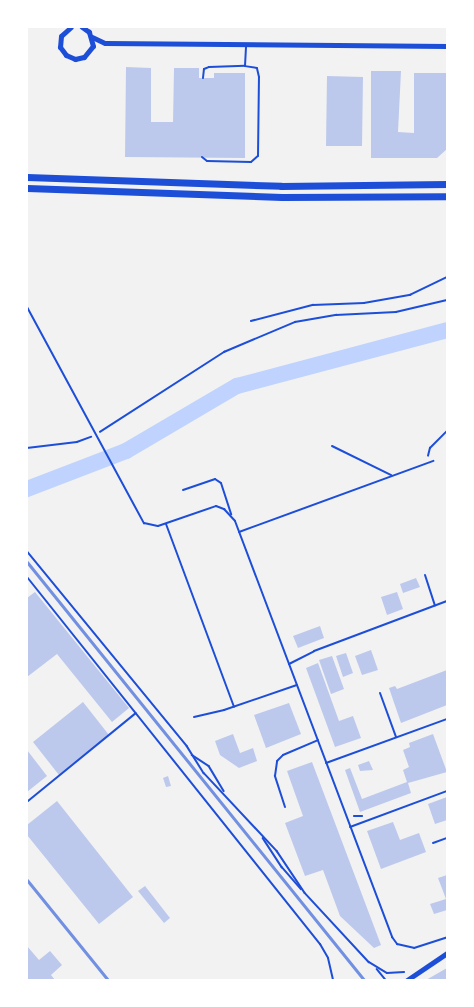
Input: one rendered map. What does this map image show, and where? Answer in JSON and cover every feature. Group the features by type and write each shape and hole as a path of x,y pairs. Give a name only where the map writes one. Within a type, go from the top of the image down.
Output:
{"street":[{"path":"71,27 64,31 60,42 66,55 80,59 105,43"},
{"path":"82,27 92,37 105,43 447,46"},
{"path":"91,50 92,37"},
{"path":"27,177 281,186 447,184"},
{"path":"27,188 282,197 447,196"},
{"path":"407,980 447,953"}],"lane":[{"path":"245,66 246,45"},
{"path":"202,157 207,161 250,162 258,156 259,77 257,68 245,66 209,67 204,69 203,78"},
{"path":"27,307 144,523 151,527 216,506 231,514"},
{"path":"332,446 392,476"},
{"path":"239,532 433,460"},
{"path":"183,490 215,479 221,483 392,938 397,944 414,948 447,937"},
{"path":"166,523 234,707"},
{"path":"425,575 435,605"},
{"path":"27,577 320,944 328,958 333,980"},
{"path":"289,664 314,651 447,601"},
{"path":"194,717 234,707 297,684"},
{"path":"380,693 396,737"},
{"path":"28,801 136,713"},
{"path":"326,763 447,719"},
{"path":"285,807 275,776 277,761 283,755 318,740"},
{"path":"350,827 447,791"},
{"path":"432,843 447,838"}],"path":[{"path":"251,321 313,305 364,303 410,295 447,278"},
{"path":"27,448 89,438 224,352 295,322 336,315 396,312 447,300"},
{"path":"427,463 430,448 438,437 447,431"},
{"path":"27,551 79,613 204,773 285,860 305,893"},
{"path":"192,755 209,766 226,794"},
{"path":"262,836 282,867 386,980"},
{"path":"374,966 387,973 405,972"}],"building":[{"path":"126,67 151,68 151,122 173,122 174,68 199,68 199,78 214,78 214,73 245,73 245,158 125,157"},
{"path":"371,71 401,71 398,132 414,133 414,73 447,73 447,149 437,158 371,158"},
{"path":"327,76 363,77 362,146 326,146"},
{"path":"416,578 420,587 403,593 400,584"},
{"path":"35,592 129,708 112,722 57,654 27,677 27,598"},
{"path":"397,592 403,609 387,615 381,597"},
{"path":"320,626 324,638 298,648 293,636"},
{"path":"371,650 378,670 362,675 355,656"},
{"path":"346,653 353,673 343,677 336,656"},
{"path":"332,656 344,689 331,694 319,660"},
{"path":"318,663 339,721 353,716 361,738 335,747 306,668"},
{"path":"447,670 447,705 401,723 389,688 395,686 397,689"},
{"path":"83,702 109,735 59,775 33,742"},
{"path":"289,703 301,734 266,748 254,715"},
{"path":"233,734 240,753 253,748 257,761 239,768 220,755 215,741"},
{"path":"433,734 447,772 408,783 411,793 360,812 345,770 350,768 362,799 407,782 403,770 409,767 403,750 410,747 409,743"},
{"path":"27,750 47,776 27,792"},
{"path":"369,761 373,770 360,771 358,765"},
{"path":"312,762 381,945 374,948 340,916 323,870 305,876 285,823 303,816 287,771"},
{"path":"168,776 171,786 166,787 163,778"},
{"path":"447,797 447,820 435,824 428,804"},
{"path":"57,801 133,897 99,924 27,835 27,825"},
{"path":"393,822 400,840 419,833 426,852 381,869 367,831"},
{"path":"447,875 447,910 434,914 430,904 446,899 438,878"},
{"path":"145,886 170,918 164,923 138,891"},
{"path":"27,946 39,960 50,951 62,965 51,975 55,980 27,980"},
{"path":"447,968 447,980 426,980"}],"waterway":[{"path":"27,489 126,451 237,386 447,330"}],"railway":[{"path":"27,562 364,980"},
{"path":"27,880 108,980"}]}
